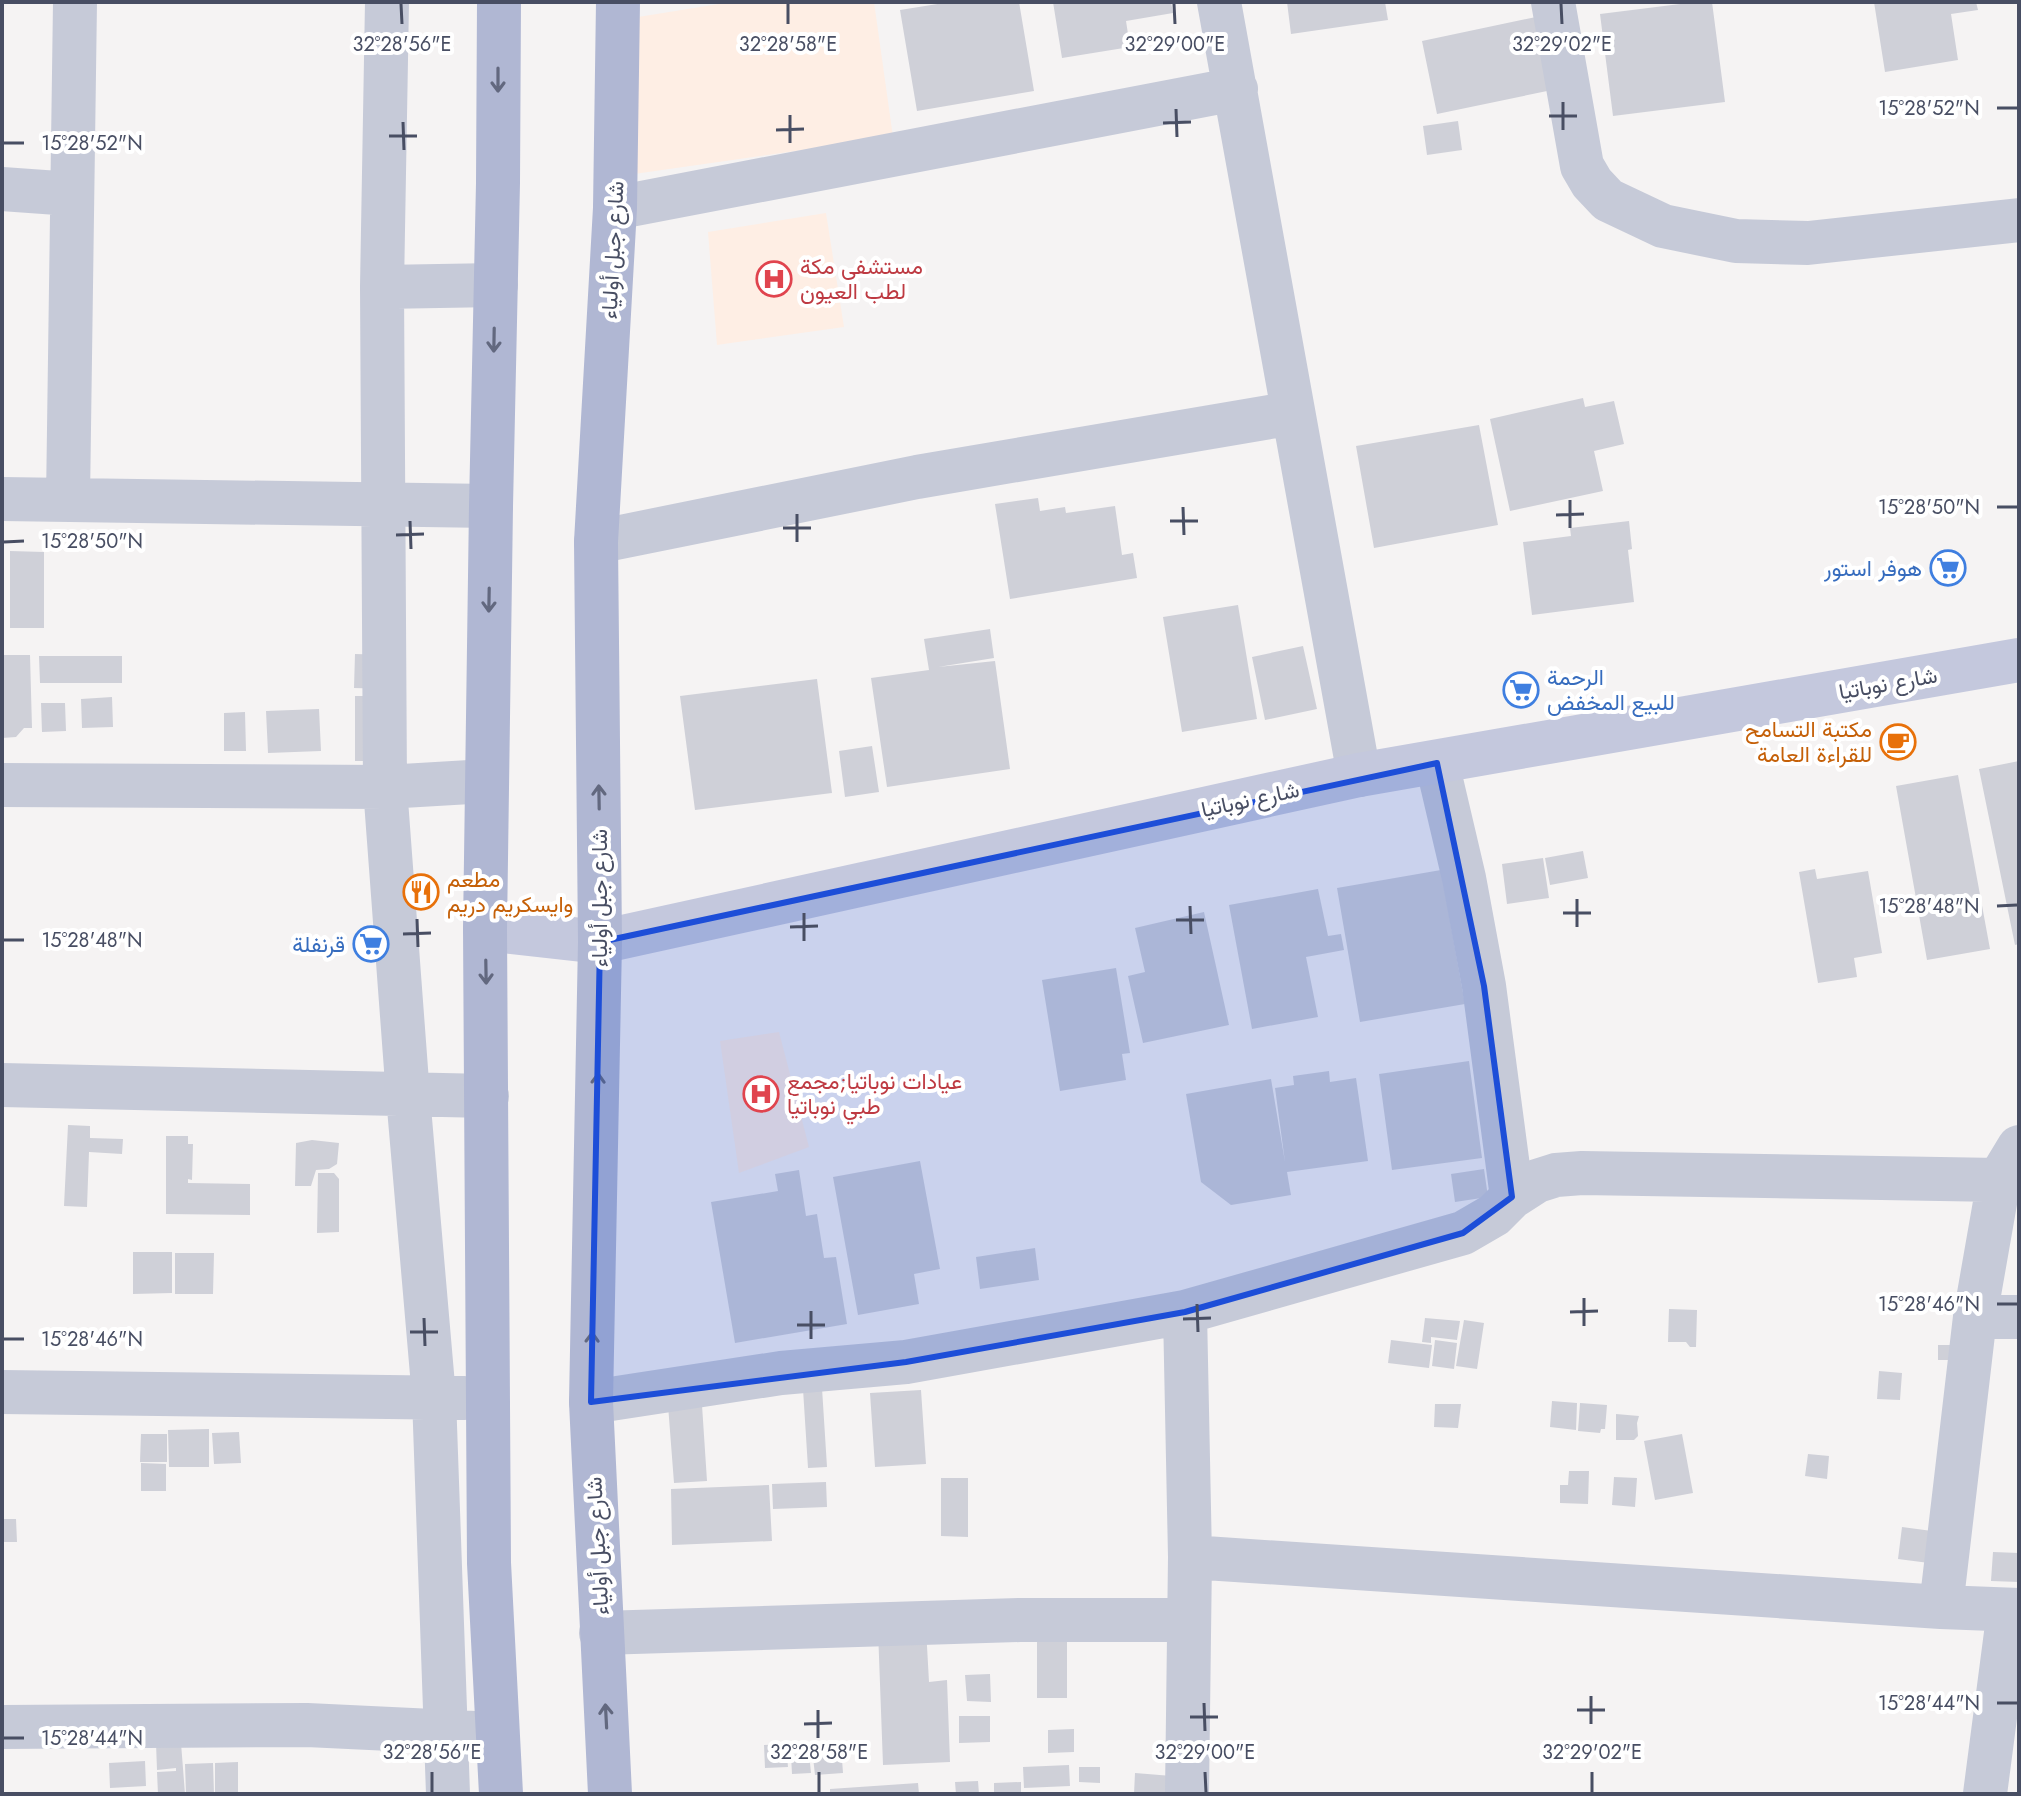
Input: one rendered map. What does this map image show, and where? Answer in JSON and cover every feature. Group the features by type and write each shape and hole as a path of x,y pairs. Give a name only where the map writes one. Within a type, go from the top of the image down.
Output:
{"main road":[{"path":"499,2 485,929 489,1563 501,1794"},
{"name":"شارع جبل أولياء","path":"610,1794 591,1402 600,942 596,542 615,208 618,2"}],"street":[{"path":"68,500 75,2"},
{"path":"387,2 382,287 385,787 434,1397 448,1794"},
{"path":"1219,2 1359,775"},
{"path":"1553,2 1582,166 1608,200 1663,226 1736,241 1808,243 2019,220"},
{"path":"615,208 1236,89"},
{"path":"2,189 72,194"},
{"path":"382,287 496,285"},
{"path":"596,542 917,477 1293,413"},
{"path":"2,499 491,506"},
{"name":"شارع نوباتيا","path":"485,929 600,942 1359,775 2019,660"},
{"path":"1437,763 1464,878 1484,986 1512,1197"},
{"path":"2,785 385,787 487,781"},
{"path":"2,1085 487,1096"},
{"path":"591,1402 781,1373 906,1362 1185,1312 1463,1233 1494,1215 1512,1197 1537,1181 1556,1175 2009,1163 1975,1317 1941,1607"},
{"path":"1185,1312 1190,1557 1187,1794"},
{"path":"1975,1317 2019,1317"},
{"path":"2,1392 488,1399"},
{"path":"1190,1557 2014,1610 1985,1794"},
{"path":"601,1633 1020,1620 1189,1620"},
{"path":"2,1727 307,1725 445,1733 498,1732"}],"highlighted area":[{"path":"1437,763 1484,986 1512,1197 1463,1233 1185,1312 906,1362 591,1402 600,942"}],"shaded area":[{"path":"731,2 874,2 893,137 627,175 632,18"},
{"name":"مستشفى مكة لطب العيون","path":"826,213 844,327 717,345 708,232"},
{"name":"عيادات نوباتيا;مجمع طبي نوباتيا","path":"779,1032 809,1147 739,1173 720,1041"}],"building":[{"path":"950,2 1019,2 1034,91 917,111 900,10"},
{"path":"1053,2 1171,2 1173,13 1126,21 1130,47 1062,58"},
{"path":"1287,2 1385,2 1388,20 1291,34"},
{"path":"1712,2 1725,102 1613,116 1600,14"},
{"path":"1874,2 1976,2 1978,10 1951,14 1958,60 1885,72"},
{"path":"1536,17 1552,90 1437,114 1422,41"},
{"path":"1458,121 1462,150 1427,155 1423,126"},
{"path":"1583,398 1585,407 1614,401 1624,444 1594,451 1603,491 1510,511 1490,419"},
{"path":"1479,425 1498,525 1374,548 1356,446"},
{"path":"1038,498 1040,511 1065,507 1066,513 1115,506 1122,555 1133,553 1137,578 1010,599 995,504"},
{"path":"1629,521 1632,549 1628,550 1634,602 1532,615 1523,542 1571,536 1570,528"},
{"path":"10,551 44,552 44,628 10,628"},
{"path":"1238,605 1257,719 1182,732 1163,617"},
{"path":"990,629 994,658 938,667 995,661 1010,769 887,787 871,678 929,670 924,639"},
{"path":"1303,646 1317,709 1265,720 1252,657"},
{"path":"355,654 388,655 388,689 354,688"},
{"path":"2,655 30,655 32,728 24,728 16,737 2,738"},
{"path":"39,656 122,656 122,683 40,683"},
{"path":"817,679 832,793 695,810 680,696"},
{"path":"355,696 385,696 385,761 355,761"},
{"path":"112,697 113,727 82,728 81,699"},
{"path":"41,703 65,703 66,731 42,732"},
{"path":"319,709 321,751 268,753 266,711"},
{"path":"245,712 246,751 224,751 224,713"},
{"path":"872,746 879,792 845,797 839,751"},
{"path":"2019,761 2019,944 2015,945 1979,769"},
{"path":"1958,775 1990,949 1927,960 1896,786"},
{"path":"1583,851 1588,878 1550,885 1545,858"},
{"path":"1543,858 1549,898 1507,904 1502,864"},
{"path":"1815,869 1817,879 1868,871 1882,953 1854,958 1857,977 1818,983 1799,872"},
{"path":"1441,870 1465,1004 1360,1022 1337,888"},
{"path":"1318,889 1328,936 1341,934 1344,950 1306,957 1318,1017 1252,1029 1229,905"},
{"path":"1204,912 1229,1025 1143,1043 1128,976 1145,972 1135,928"},
{"path":"1116,968 1130,1053 1122,1054 1126,1080 1060,1091 1042,980"},
{"path":"1469,1061 1482,1158 1392,1170 1379,1074"},
{"path":"1329,1071 1330,1082 1356,1078 1368,1161 1287,1172 1291,1195 1231,1205 1201,1182 1186,1094 1271,1079 1285,1162 1275,1088 1294,1085 1293,1076"},
{"path":"68,1125 90,1126 90,1138 123,1139 122,1154 89,1152 87,1207 64,1206"},
{"path":"166,1136 188,1136 188,1144 193,1144 192,1180 188,1179 188,1183 250,1184 250,1215 166,1214"},
{"path":"312,1140 339,1143 337,1164 329,1169 316,1170 311,1186 295,1186 296,1143"},
{"path":"920,1161 940,1269 914,1274 919,1304 858,1315 833,1177"},
{"path":"1484,1169 1488,1197 1455,1202 1451,1174"},
{"path":"799,1170 806,1216 817,1214 824,1258 836,1257 847,1324 735,1343 711,1202 778,1191 775,1174"},
{"path":"318,1173 334,1173 339,1179 339,1232 317,1233"},
{"path":"1035,1248 1039,1280 980,1289 976,1257"},
{"path":"133,1252 172,1252 172,1293 133,1294"},
{"path":"175,1253 214,1253 213,1294 175,1294"},
{"path":"1669,1309 1697,1310 1696,1347 1690,1347 1686,1342 1668,1342"},
{"path":"1425,1318 1460,1321 1457,1340 1431,1337 1431,1343 1422,1342"},
{"path":"1464,1320 1484,1323 1477,1369 1456,1366"},
{"path":"1391,1340 1432,1345 1429,1368 1388,1363"},
{"path":"1435,1340 1457,1343 1454,1369 1432,1366"},
{"path":"1938,1345 1950,1345 1950,1360 1938,1360"},
{"path":"1879,1371 1902,1373 1900,1400 1877,1399"},
{"path":"822,1388 827,1467 808,1468 803,1389"},
{"path":"701,1390 707,1481 674,1483 667,1392"},
{"path":"921,1390 926,1464 875,1467 870,1393"},
{"path":"1552,1401 1577,1403 1576,1430 1550,1427"},
{"path":"1580,1403 1607,1405 1605,1429 1601,1429 1600,1433 1578,1431"},
{"path":"1435,1404 1461,1404 1458,1428 1434,1427"},
{"path":"1616,1414 1639,1416 1638,1436 1634,1440 1616,1440"},
{"path":"209,1429 209,1467 169,1467 168,1430"},
{"path":"239,1432 241,1463 214,1464 212,1433"},
{"path":"141,1434 167,1434 167,1462 140,1462"},
{"path":"1682,1434 1693,1493 1655,1500 1644,1441"},
{"path":"1808,1454 1829,1456 1827,1479 1805,1476"},
{"path":"141,1463 166,1464 166,1491 141,1491"},
{"path":"1569,1471 1589,1471 1588,1504 1560,1503 1560,1485 1568,1485"},
{"path":"1614,1477 1637,1478 1635,1507 1612,1505"},
{"path":"941,1478 968,1478 968,1537 941,1536"},
{"path":"826,1482 827,1507 773,1509 772,1484"},
{"path":"769,1485 772,1541 672,1545 671,1489"},
{"path":"2,1519 16,1519 17,1542 2,1542"},
{"path":"1902,1527 1932,1531 1929,1563 1898,1559"},
{"path":"1993,1552 2019,1553 2019,1582 1991,1581"},
{"path":"926,1628 929,1682 947,1680 950,1762 883,1765 878,1630"},
{"path":"1037,1640 1067,1640 1067,1698 1037,1698"},
{"path":"990,1674 991,1702 967,1701 965,1675"},
{"path":"959,1716 990,1716 990,1742 959,1743"},
{"path":"1074,1729 1074,1752 1048,1753 1048,1730"},
{"path":"156,1743 181,1743 185,1794 158,1794 157,1772 176,1771 176,1768 157,1770"},
{"path":"786,1744 788,1767 765,1768 764,1745"},
{"path":"841,1746 843,1773 815,1775 812,1748"},
{"path":"809,1753 811,1773 792,1774 791,1755"},
{"path":"145,1761 146,1786 110,1788 109,1763"},
{"path":"238,1762 238,1794 215,1794 215,1763"},
{"path":"213,1763 214,1794 186,1794 185,1764"},
{"path":"1069,1765 1070,1786 1024,1788 1023,1767"},
{"path":"1079,1767 1100,1767 1100,1783 1079,1782"},
{"path":"1135,1773 1172,1776 1188,1794 1134,1794"},
{"path":"978,1781 979,1794 956,1794 955,1782"},
{"path":"1021,1782 1021,1794 994,1794 994,1783"},
{"path":"918,1783 919,1794 830,1794 830,1789"}],"place":[{"name":"مستشفى مكة لطب العيون","path":"774,279"},
{"name":"هوفر استور","path":"1948,568"},
{"name":"الرحمة للبيع المخفض","path":"1521,690"},
{"name":"مكتبة التسامح للقراءة العامة","path":"1898,742"},
{"name":"مطعم وايسكريم دريم","path":"421,892"},
{"name":"قرنفلة","path":"371,944"},
{"name":"عيادات نوباتيا;مجمع طبي نوباتيا","path":"761,1094"}]}
